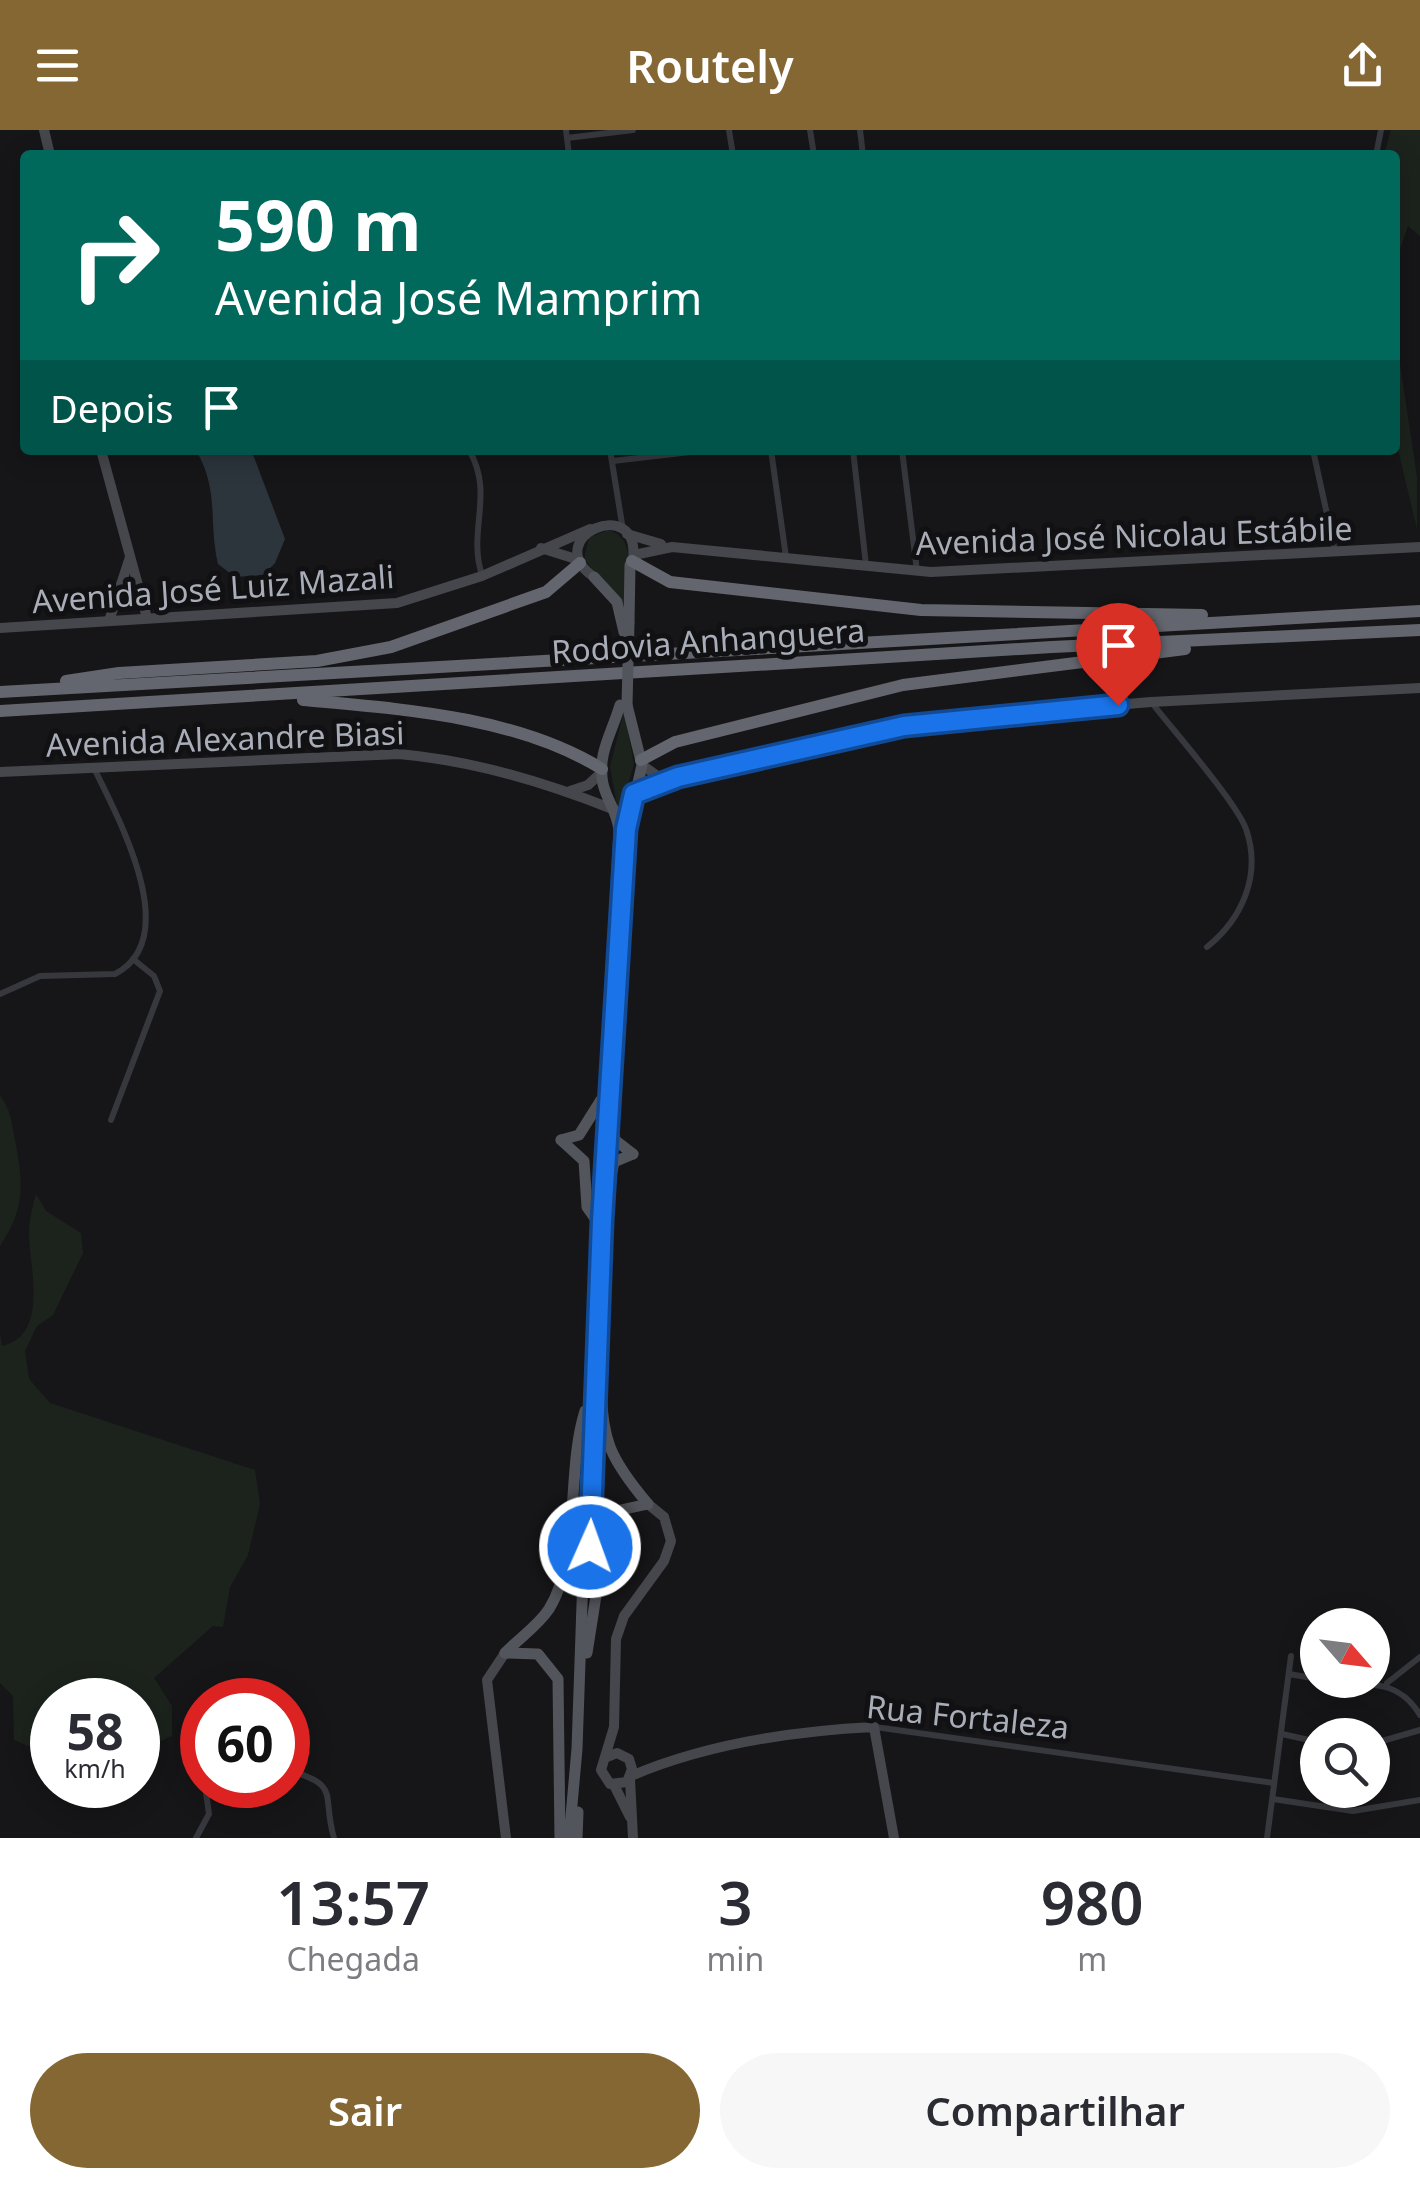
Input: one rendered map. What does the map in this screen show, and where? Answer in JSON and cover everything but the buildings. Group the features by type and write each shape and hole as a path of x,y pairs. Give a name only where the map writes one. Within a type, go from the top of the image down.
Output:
{"highway":[{"path":"632,560 670,582 921,610 1280,618"},
{"path":"4,692 120,674 317,661 391,647 546,592 580,561"},
{"name":"Rodovia Anhanguera","path":"4,692 1420,611"},
{"name":"Rodovia Anhanguera","path":"0,710 1052,646 1420,630"},
{"path":"642,763 674,742 903,685 996,670 1277,638"},
{"path":"260,696 398,710 516,732 560,746 602,770"}],"main road":[{"path":"102,455 147,618"},
{"name":"Avenida José Nicolau Estábile","path":"590,529 600,524 672,547 917,571 1420,547"},
{"path":"580,561 580,543 590,529"},
{"name":"Avenida José Luiz Mazali","path":"0,628 396,603 482,576 590,529"},
{"path":"576,1838 600,1221 614,1162 632,1154 615,1140 606,1098 626,829 642,763 624,705 632,560 625,532"},
{"name":"Avenida José Nicolau Estábile","path":"632,560 672,547"},
{"path":"540,548 580,561 617,602 626,628"},
{"path":"108,621 130,556"},
{"path":"634,794 678,777 947,720 1151,702 1420,688"},
{"path":"568,1838 577,1749 617,810 604,789 602,770 603,750 624,705"},
{"name":"Avenida Alexandre Biasi","path":"0,772 399,754 449,758 617,810"},
{"path":"642,763 659,777 678,777"},
{"path":"568,792 588,785 602,770"},
{"path":"600,1221 587,1208 584,1161 561,1140 578,1135 606,1098"},
{"path":"597,1356 604,1435 611,1457 648,1504 664,1517 670,1540 664,1560 624,1616 616,1639 614,1727 601,1774 614,1785 633,1823"},
{"path":"506,1838 488,1680 504,1652 538,1622 557,1593 574,1444 589,1398"},
{"path":"585,1662 607,1526 616,1511 648,1504"},
{"path":"504,1652 538,1654 558,1679 560,1838"},
{"path":"614,1727 627,1757 633,1838"},
{"path":"874,1727 894,1838"},
{"name":"Rua Fortaleza","path":"614,1785 658,1764 787,1735 874,1727"},
{"name":"Rua Fortaleza","path":"606,1758 627,1757 658,1764"}],"street":[{"path":"566,134 633,130"},
{"path":"472,455 483,478 475,556 482,576"},
{"path":"611,455 625,532"},
{"path":"612,461 664,455"},
{"path":"772,455 786,558"},
{"path":"854,455 866,566"},
{"path":"903,455 917,571"},
{"path":"1314,455 1335,551"},
{"path":"1151,702 1245,826 1249,855 1242,910 1234,924 1208,947"},
{"path":"0,994 40,976 103,978 124,970 146,928 139,873 94,766"},
{"path":"111,1120 160,991 154,976 133,959"},
{"path":"1267,1838 1291,1656"},
{"path":"1390,1681 1420,1657"},
{"path":"1289,1674 1300,1676"},
{"path":"1390,1687 1405,1696 1420,1715"},
{"name":"Rua Fortaleza","path":"874,1727 1274,1783"},
{"path":"1390,1739 1420,1730"},
{"path":"1282,1734 1300,1738"},
{"path":"310,1778 320,1781 326,1789 334,1838"},
{"path":"1272,1798 1354,1811 1420,1800"},
{"path":"196,1838 209,1814 208,1808"}],"shaded area":[{"path":"1391,130 1420,130 1420,236 1408,226 1400,249 1400,150 1385,150"},
{"path":"1400,364 1417,477 1417,529 1399,455"},
{"path":"198,455 254,457 285,539 275,563 263,575 235,577 218,564 211,493"},
{"path":"608,530 618,535 628,551 624,606 584,559 589,538"},
{"path":"624,711 634,764 619,816 610,767"},
{"path":"0,1096 10,1117 21,1182 18,1207 0,1246"},
{"path":"36,1194 46,1211 81,1233 83,1253 53,1315 37,1326 25,1351 29,1379 50,1403 255,1470 260,1504 248,1555 230,1587 223,1627 213,1626 154,1678 30,1678 30,1747 14,1740 13,1696 0,1683 0,1333 2,1346 17,1339 32,1314 31,1213"},
{"path":"160,1687 172,1706 172,1736 160,1741"}],"route":[{"path":"590,1547 608,1099 626,829 634,794 678,777 904,726 1004,713 1118,705"}]}
